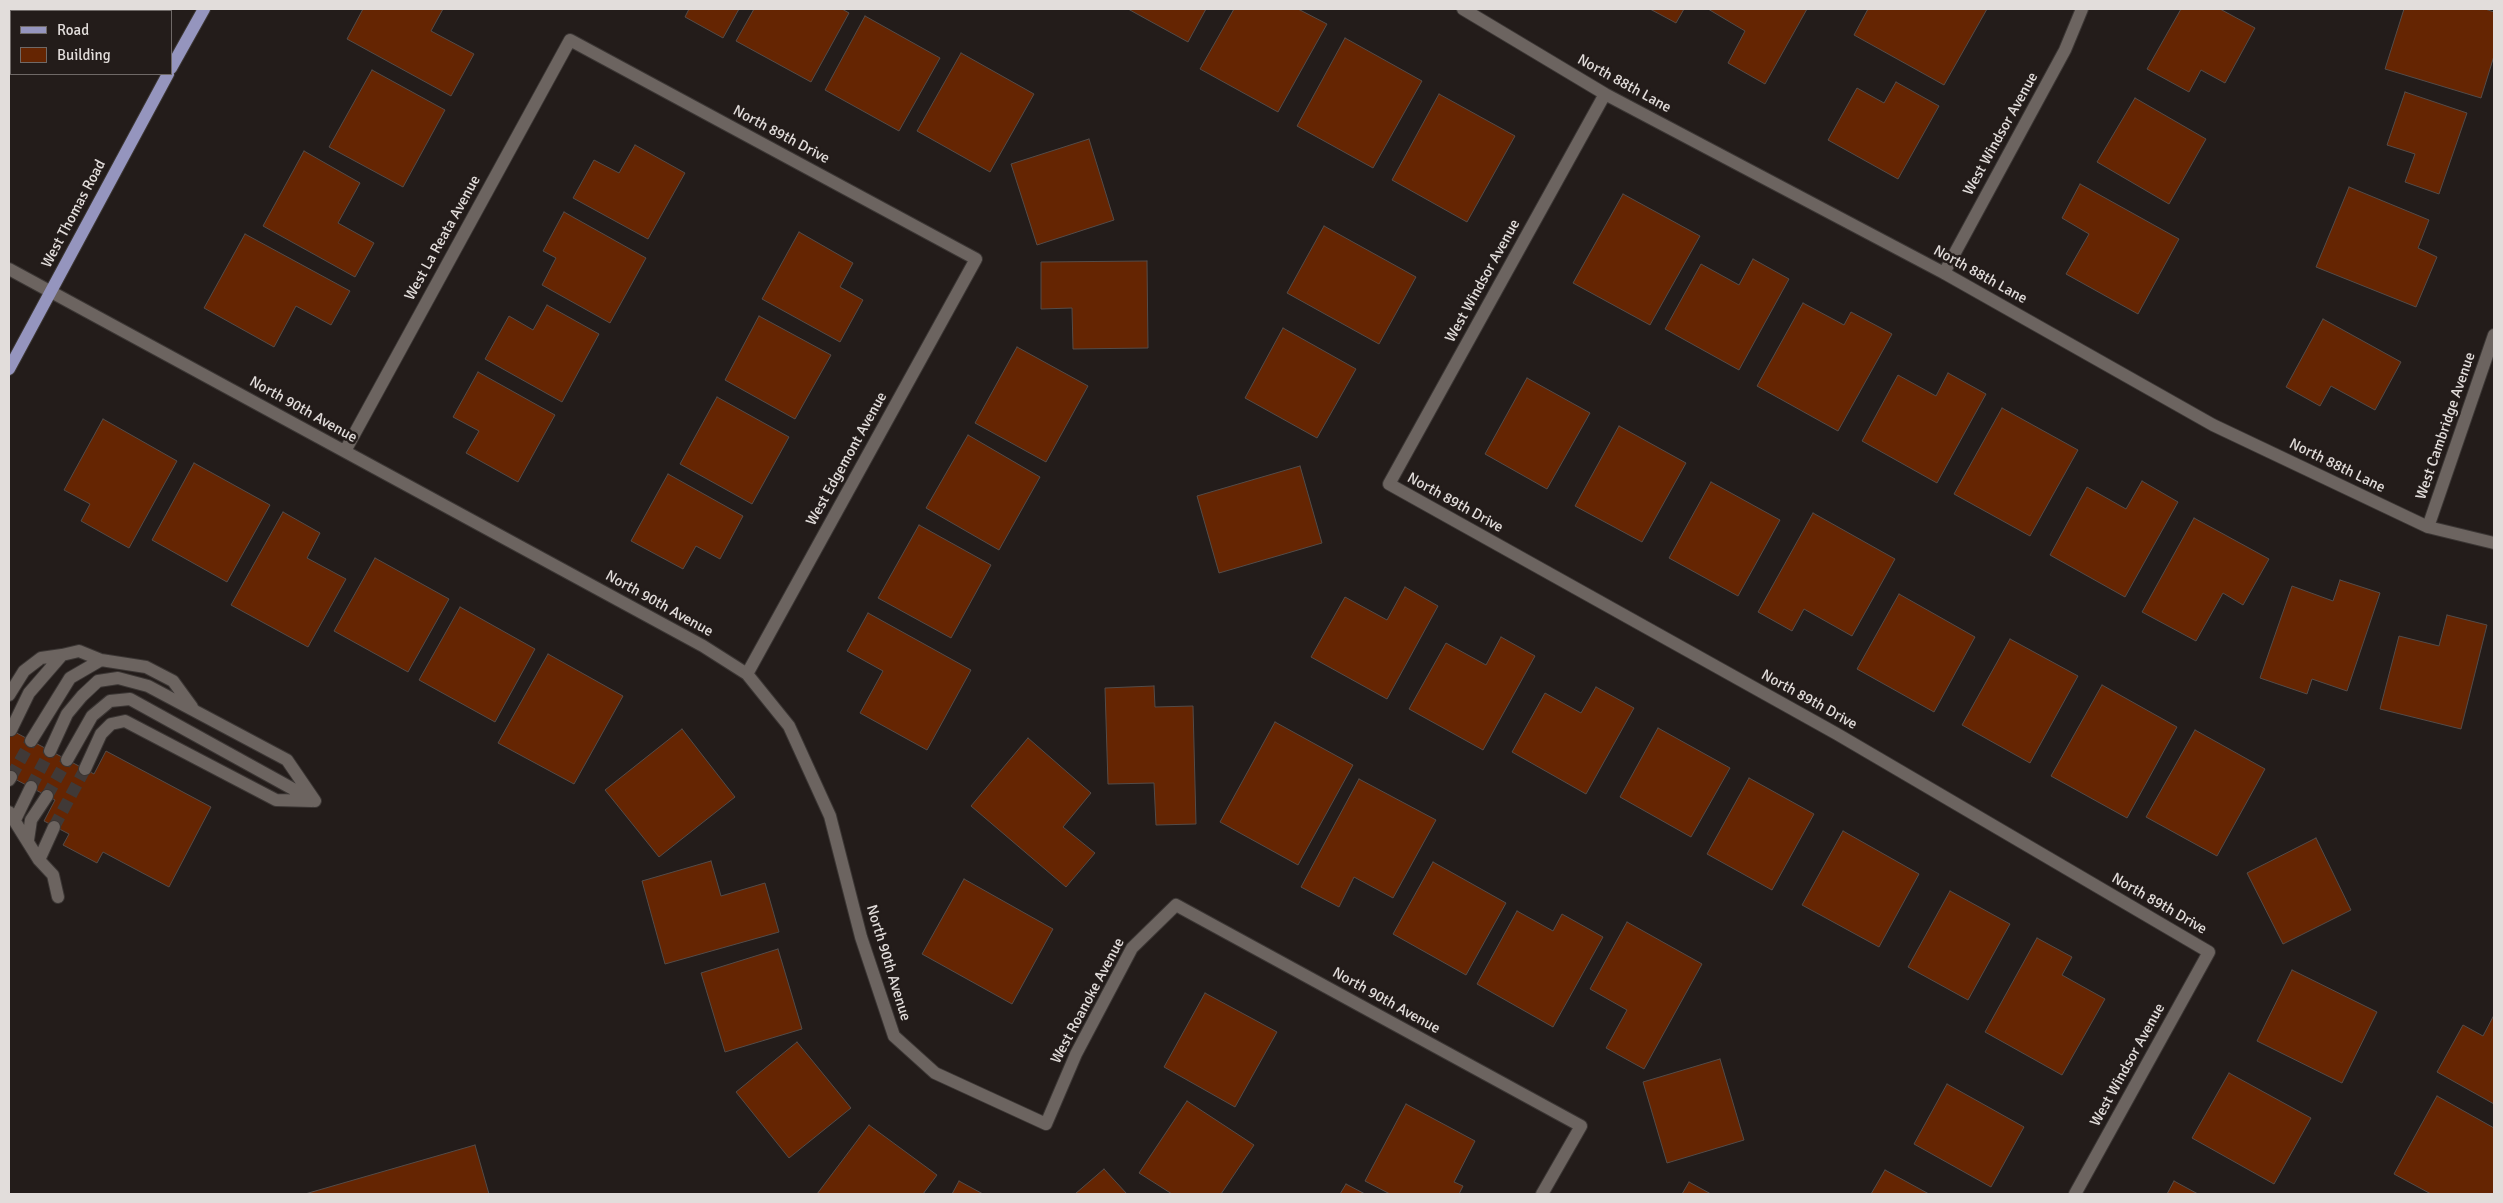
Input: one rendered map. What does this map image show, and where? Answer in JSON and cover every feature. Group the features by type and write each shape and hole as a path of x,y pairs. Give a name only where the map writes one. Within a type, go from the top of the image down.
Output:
{"main road":[{"path":"172,66 204,9"},
{"name":"West Thomas Road","path":"9,369 167,75"}],"street":[{"name":"North 88th Lane","path":"1463,9 1605,94 1944,273 2213,425 2428,527 2494,543"},
{"name":"West Windsor Avenue","path":"1944,273 2065,50 2082,9"},
{"name":"North 89th Drive","path":"570,40 976,259"},
{"name":"West La Reata Avenue","path":"345,451 570,40"},
{"name":"West Windsor Avenue","path":"1389,484 1605,94"},
{"name":"West Edgemont Avenue","path":"747,674 976,259"},
{"path":"9,269 50,292"},
{"name":"North 90th Avenue","path":"50,292 703,646 747,674 789,726 830,816 860,937 894,1036 934,1074 1046,1124"},
{"name":"West Cambridge Avenue","path":"2428,527 2494,335"},
{"name":"North 89th Drive","path":"1389,484 1837,734 2209,952"},
{"path":"9,695 24,670 41,658 79,651 101,660 146,667 173,681 193,710"},
{"path":"11,730 29,693 62,655"},
{"path":"30,741 70,678 101,660"},
{"path":"50,751 67,714 82,696 98,681 118,678 148,686 287,760 315,801"},
{"path":"67,760 92,716 110,701 130,699 315,801"},
{"path":"85,769 101,734 111,724 125,722 276,800 315,801"},
{"path":"31,787 12,816 39,860 53,875 58,897"},
{"path":"28,840 31,820 47,796"},
{"path":"39,860 54,827"},
{"name":"North 90th Avenue","path":"1176,905 1580,1126 1542,1194"},
{"name":"West Roanoke Avenue","path":"1046,1124 1076,1054 1132,948 1176,905"},
{"name":"West Windsor Avenue","path":"2075,1194 2209,952"}],"building":[{"path":"363,9 443,9 431,31 474,54 451,96 347,39"},
{"path":"689,9 739,9 723,38 685,17"},
{"path":"754,9 842,9 849,13 811,82 736,41"},
{"path":"1128,9 1206,9 1188,42"},
{"path":"1234,9 1298,9 1327,24 1278,112 1200,69"},
{"path":"1650,9 1684,9 1676,23"},
{"path":"1708,9 1807,9 1765,84 1728,63 1745,31"},
{"path":"1868,9 1987,9 1944,85 1854,35"},
{"path":"2181,9 2220,9 2255,28 2225,83 2201,70 2189,92 2147,69"},
{"path":"2404,9 2485,9 2494,12 2494,56 2481,98 2385,69"},
{"path":"865,16 940,58 899,131 825,90"},
{"path":"1345,38 1422,81 1373,168 1297,126"},
{"path":"961,53 1034,94 990,172 917,131"},
{"path":"372,70 445,110 403,187 329,147"},
{"path":"1896,82 1939,106 1898,179 1828,140 1857,88 1884,103"},
{"path":"2405,92 2467,113 2439,194 2405,182 2415,154 2387,145"},
{"path":"1439,94 1515,136 1467,222 1392,180"},
{"path":"2135,98 2206,139 2169,204 2097,162"},
{"path":"1089,139 1114,220 1037,245 1011,164"},
{"path":"635,145 685,173 648,239 573,198 594,160 619,173"},
{"path":"304,151 360,183 338,223 374,243 355,277 263,226"},
{"path":"2080,184 2179,239 2138,314 2066,274 2089,234 2062,218"},
{"path":"2349,187 2429,220 2418,248 2437,257 2416,307 2316,267"},
{"path":"1623,194 1700,236 1650,325 1573,283"},
{"path":"564,212 646,258 610,323 542,285 556,258 543,251"},
{"path":"1324,226 1416,277 1379,344 1287,293"},
{"path":"799,232 853,263 840,287 863,300 840,342 762,299"},
{"path":"245,234 350,291 331,325 296,306 274,347 204,308"},
{"path":"1753,259 1789,279 1739,370 1665,329 1701,264 1739,285"},
{"path":"1147,261 1148,348 1073,349 1072,308 1041,309 1041,262"},
{"path":"1803,303 1844,325 1851,312 1892,334 1838,431 1757,386"},
{"path":"547,305 599,334 562,402 485,359 509,316 533,330"},
{"path":"759,316 831,355 795,419 725,380"},
{"path":"2323,319 2401,362 2375,410 2331,386 2320,406 2286,387"},
{"path":"1283,328 1356,369 1317,438 1245,398"},
{"path":"1017,347 1088,386 1046,462 975,423"},
{"path":"478,372 555,415 518,482 466,453 479,431 453,417"},
{"path":"1948,373 1986,394 1937,483 1862,441 1898,375 1936,396"},
{"path":"1527,378 1590,413 1547,489 1485,454"},
{"path":"717,397 789,437 752,504 680,464"},
{"path":"2002,408 2078,450 2030,536 1954,494"},
{"path":"103,419 177,461 129,548 81,521 90,504 64,490"},
{"path":"1619,426 1686,463 1642,542 1575,506"},
{"path":"968,435 1040,477 999,550 926,508"},
{"path":"194,463 270,505 227,582 152,540"},
{"path":"1300,466 1322,543 1219,573 1197,496"},
{"path":"668,474 743,516 720,559 696,546 683,569 631,541"},
{"path":"2142,481 2178,502 2125,597 2050,555 2087,487 2126,509"},
{"path":"1711,482 1780,520 1738,596 1669,558"},
{"path":"283,512 320,533 307,558 346,579 308,647 231,605"},
{"path":"1813,513 1895,559 1852,636 1804,609 1792,631 1758,612"},
{"path":"2194,518 2269,559 2243,605 2223,593 2196,641 2142,612"},
{"path":"919,525 991,565 951,638 878,598"},
{"path":"375,558 449,599 408,672 334,631"},
{"path":"2340,580 2380,593 2347,691 2312,679 2307,694 2260,678 2292,586 2333,601"},
{"path":"1405,587 1438,606 1387,699 1311,657 1345,597 1387,620"},
{"path":"1899,594 1975,637 1934,712 1857,669"},
{"path":"460,607 535,649 495,722 419,680"},
{"path":"868,613 971,670 927,750 860,713 883,671 847,651"},
{"path":"2447,615 2487,625 2461,729 2380,709 2399,636 2439,646"},
{"path":"1501,637 1535,656 1483,750 1409,709 1446,643 1486,665"},
{"path":"2010,639 2078,676 2030,763 1962,725"},
{"path":"548,654 623,696 574,784 498,743"},
{"path":"2102,685 2177,727 2127,818 2051,776"},
{"path":"1154,686 1155,707 1193,706 1196,824 1156,825 1154,783 1108,784 1105,688"},
{"path":"1596,687 1634,708 1586,794 1512,752 1545,693 1581,713"},
{"path":"1275,722 1353,765 1298,865 1220,822"},
{"path":"1658,728 1730,768 1691,837 1620,797"},
{"path":"9,729 94,774 106,751 211,807 169,887 103,852 97,863 63,845 69,834 44,821 55,800 9,776"},
{"path":"682,729 735,797 659,857 605,790"},
{"path":"2195,730 2265,769 2217,856 2146,817"},
{"path":"1028,738 1091,793 1063,827 1095,853 1066,887 971,806"},
{"path":"1749,778 1814,814 1772,890 1707,854"},
{"path":"1359,779 1436,820 1393,898 1354,877 1339,907 1301,887"},
{"path":"1843,831 1919,874 1879,947 1802,905"},
{"path":"2316,838 2351,910 2283,944 2247,873"},
{"path":"711,861 721,896 765,883 779,932 665,964 642,881"},
{"path":"1433,862 1506,903 1466,975 1393,934"},
{"path":"964,879 1053,929 1012,1004 922,954"},
{"path":"1950,891 2010,924 1968,1000 1908,967"},
{"path":"1517,911 1553,931 1562,914 1603,937 1553,1027 1477,984"},
{"path":"1627,922 1702,964 1644,1069 1606,1048 1627,1010 1590,989"},
{"path":"2037,938 2072,957 2062,975 2105,999 2062,1075 1985,1032"},
{"path":"778,949 802,1029 725,1052 701,973"},
{"path":"2292,970 2377,1012 2342,1083 2257,1041"},
{"path":"1205,993 1277,1032 1235,1107 1164,1067"},
{"path":"2494,1015 2494,1104 2437,1072 2463,1025 2483,1036"},
{"path":"797,1042 851,1108 789,1158 736,1092"},
{"path":"1720,1059 1744,1140 1667,1163 1643,1082"},
{"path":"2229,1073 2311,1118 2274,1184 2192,1138"},
{"path":"1947,1084 2024,1127 1991,1187 1914,1144"},
{"path":"2437,1096 2494,1128 2494,1194 2431,1194 2394,1174"},
{"path":"1187,1101 1254,1145 1221,1194 1172,1194 1139,1173"},
{"path":"1406,1104 1475,1141 1454,1182 1463,1186 1459,1194 1390,1194 1365,1181"},
{"path":"869,1125 937,1175 923,1194 817,1194"},
{"path":"475,1145 489,1194 305,1194"},
{"path":"1104,1169 1127,1194 1075,1194"},
{"path":"1885,1170 1929,1194 1871,1194"},
{"path":"959,1181 983,1194 952,1194"},
{"path":"2174,1181 2198,1194 2167,1194"},
{"path":"1689,1182 1711,1194 1682,1194"},
{"path":"1346,1184 1365,1194 1340,1194"}],"tunnel":[{"path":"11,777 31,741"},
{"path":"31,787 50,751"},
{"path":"47,796 67,760"},
{"path":"54,827 85,769"}]}
